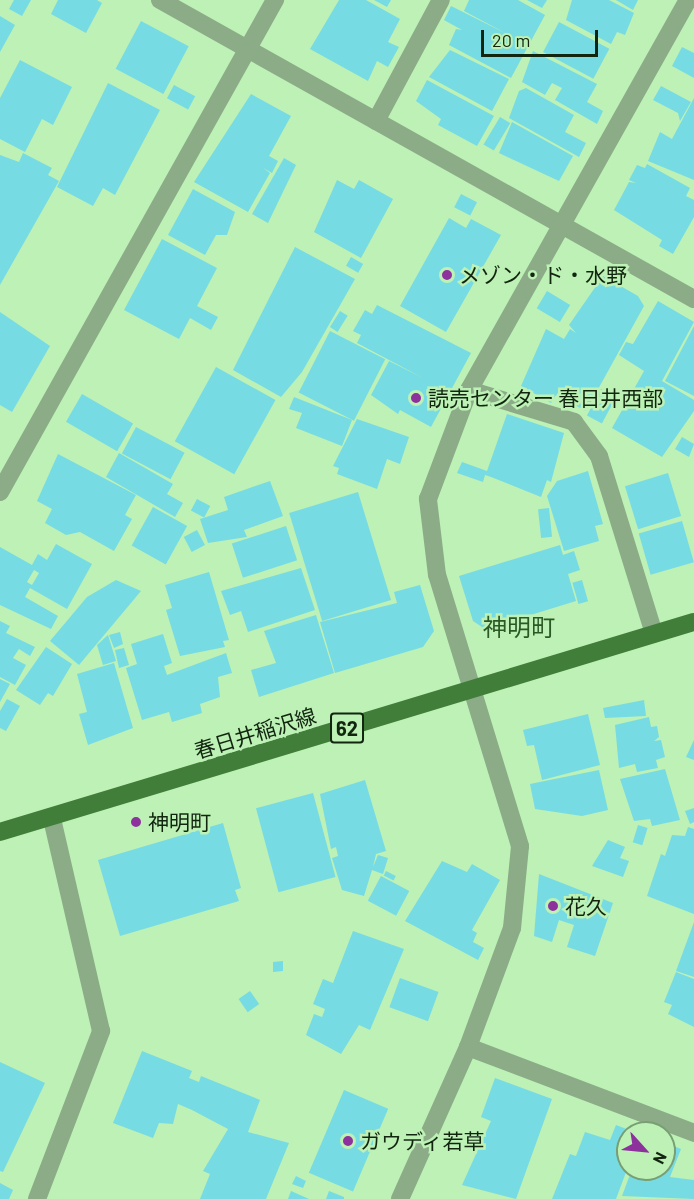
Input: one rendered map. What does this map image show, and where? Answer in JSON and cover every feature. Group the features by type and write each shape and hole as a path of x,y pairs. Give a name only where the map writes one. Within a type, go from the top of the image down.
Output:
{"main road":[{"name":"春日井稲沢線","path":"0,832 694,622"}],"street":[{"path":"160,0 694,299"},
{"path":"0,492 275,0"},
{"path":"376,121 441,0"},
{"path":"400,1199 468,1047 512,928 519,846 437,575 428,499 469,390 688,0"},
{"path":"469,390 574,422 599,456 654,634"},
{"path":"37,1199 101,1030 52,818"},
{"path":"468,1047 694,1133"}],"building":[{"path":"14,0 31,0 22,16 9,9"},
{"path":"58,0 97,0 102,3 86,33 51,14"},
{"path":"339,0 366,0 400,19 388,42 399,47 388,67 377,61 368,81 310,49"},
{"path":"374,0 391,0 387,7"},
{"path":"469,0 518,0 545,15 511,78 449,45 456,29 462,30 444,20 451,6 509,35 464,11"},
{"path":"527,0 547,0 542,8"},
{"path":"572,0 609,0 634,13 625,35 617,32 611,44 566,20"},
{"path":"616,0 638,0 633,10"},
{"path":"0,16 15,25 0,52"},
{"path":"141,21 189,46 163,94 116,69"},
{"path":"559,22 609,49 593,79 543,52"},
{"path":"682,47 694,53 694,78 672,66"},
{"path":"450,50 509,79 492,111 429,77"},
{"path":"533,51 597,84 587,102 603,111 597,124 555,100 562,88 552,83 545,95 522,82"},
{"path":"20,60 72,87 53,125 42,119 25,152 0,139 0,98"},
{"path":"427,80 494,116 477,146 438,125 441,119 416,101"},
{"path":"108,83 160,110 115,195 103,188 93,206 57,187"},
{"path":"174,85 195,96 188,110 167,98"},
{"path":"661,86 691,102 680,121 678,113 653,100"},
{"path":"526,88 574,115 565,132 586,143 579,157 509,118 519,91"},
{"path":"251,94 291,116 269,156 278,161 272,173 263,168 270,173 248,212 194,182"},
{"path":"694,98 694,180 648,161 660,132 672,139"},
{"path":"500,117 510,123 494,151 484,144"},
{"path":"512,122 573,156 559,181 499,153"},
{"path":"23,153 52,168 48,175 59,181 0,285 0,155 19,162"},
{"path":"284,158 296,165 268,223 252,214"},
{"path":"647,164 690,188 686,196 694,200 694,217 673,254 659,246 662,240 614,210 629,182 636,183 629,180 637,165 645,168"},
{"path":"337,180 354,189 359,180 393,199 361,258 314,232"},
{"path":"193,189 235,212 227,235 216,235 205,255 168,235"},
{"path":"461,194 477,202 470,216 454,207"},
{"name":"メゾン・ド・水野","path":"449,218 466,228 471,219 501,235 446,332 400,306"},
{"path":"162,239 217,268 197,306 218,317 211,330 190,318 179,339 124,310"},
{"path":"295,247 355,279 302,372 281,397 233,370"},
{"path":"351,257 363,264 358,273 346,266"},
{"path":"603,276 638,296 644,306 586,411 556,395 551,403 521,386 546,329 564,339 570,329 576,333 569,325"},
{"path":"547,291 570,305 560,322 537,308"},
{"path":"658,301 694,322 662,381 694,400 694,411 662,457 612,428 644,371 619,355 626,342 633,344"},
{"path":"377,305 471,353 431,427 400,410 398,414 371,395 389,361 423,378 357,343 361,335 353,331 365,310 372,314"},
{"path":"340,311 348,316 338,332 330,327"},
{"path":"0,312 50,346 12,412 0,405"},
{"path":"694,326 694,396 665,381"},
{"path":"330,331 385,359 354,421 299,392"},
{"path":"216,367 275,400 234,474 175,441"},
{"path":"601,389 616,397 602,423 587,415"},
{"path":"82,394 133,424 117,451 66,422"},
{"path":"294,397 352,420 342,446 296,428 302,413 289,409"},
{"path":"507,414 564,433 551,482 547,480 541,497 485,475 483,482 457,473 462,462 487,471"},
{"path":"357,419 409,437 400,464 387,459 377,489 337,474 339,468 333,466"},
{"path":"136,427 185,453 170,479 122,453"},
{"path":"682,437 694,444 689,457 675,449"},
{"path":"119,453 173,484 167,494 183,503 175,517 106,477"},
{"path":"58,454 136,495 125,515 132,519 114,551 80,532 66,535 45,523 52,509 37,501"},
{"path":"588,471 603,524 595,526 599,541 564,551 547,496 557,481"},
{"path":"668,473 681,516 638,529 625,486"},
{"path":"270,481 283,516 244,530 247,537 208,543 200,519 228,510 224,497"},
{"path":"358,492 391,600 322,621 289,513"},
{"path":"197,499 210,506 204,518 191,510"},
{"path":"153,507 187,526 166,564 132,545"},
{"path":"549,508 552,537 541,538 538,509"},
{"path":"682,521 694,562 651,575 639,533"},
{"path":"286,526 297,560 243,578 232,544"},
{"path":"197,530 205,545 192,552 184,537"},
{"path":"56,544 92,564 67,609 30,588 25,597 58,616 51,629 0,605 0,547 32,565 38,554 47,560","holes":["34,570 39,573 32,585 27,582"]},
{"path":"560,545 563,555 574,551 580,570 568,574 576,601 485,629 473,621 459,576"},
{"path":"301,568 315,610 248,632 241,611 230,615 221,591"},
{"path":"209,572 229,640 223,641 225,647 180,656 166,610 172,608 165,585"},
{"path":"116,580 141,591 79,665 50,641 87,597"},
{"path":"582,580 588,601 578,604 572,583"},
{"path":"420,585 434,631 423,647 335,673 320,622 397,603 394,592"},
{"path":"316,615 334,673 259,697 251,670 276,663 264,631"},
{"path":"0,621 10,626 6,633 35,647 30,656 19,649 13,658 26,665 15,685 0,677"},
{"path":"120,632 123,644 114,648 109,635"},
{"path":"163,634 172,663 164,666 167,675 226,653 232,673 218,677 220,697 200,704 202,713 172,722 169,712 142,720 126,668 137,664 131,644"},
{"path":"108,635 116,661 103,665 97,645"},
{"path":"46,647 72,664 53,696 48,693 40,705 16,690"},
{"path":"124,648 129,665 119,668 115,650"},
{"path":"114,663 133,728 88,745 79,714 87,712 77,674"},
{"path":"0,679 10,684 0,702"},
{"path":"7,699 20,706 6,731 0,728 0,711"},
{"path":"644,700 646,716 605,718 603,708"},
{"path":"588,714 600,765 542,780 534,745 527,746 523,730"},
{"path":"649,717 651,727 657,726 659,737 654,741 661,740 665,757 656,760 658,768 637,772 635,764 619,768 615,725"},
{"path":"694,740 694,760 686,757"},
{"path":"665,769 680,820 652,826 650,819 634,821 620,779"},
{"path":"599,770 608,810 582,816 535,809 530,784"},
{"path":"365,780 386,851 376,854 373,867 378,855 388,858 383,874 372,870 364,896 342,890 332,858 338,856 336,847 331,849 320,794"},
{"path":"313,793 336,877 279,892 256,808"},
{"path":"694,808 694,822 690,824 685,811"},
{"path":"223,823 241,888 235,890 239,901 120,936 98,860"},
{"path":"638,825 648,828 642,845 633,842"},
{"path":"688,827 694,829 694,914 647,896 661,854 665,856 672,835 685,836"},
{"path":"608,840 625,847 620,858 629,861 623,877 592,866"},
{"path":"442,861 467,872 472,864 500,880 472,930 477,933 473,942 484,948 478,960 405,921"},
{"path":"386,871 396,876 394,880 384,875"},
{"path":"539,874 613,903 595,956 567,947 574,925 559,920 552,942 534,936"},
{"path":"381,876 409,891 396,916 368,901"},
{"path":"694,922 694,977 676,971"},
{"path":"353,931 404,949 370,1030 359,1025 341,1054 306,1035 314,1014 322,1017 325,1009 313,1004 323,979 333,983"},
{"path":"283,961 283,971 273,972 273,962"},
{"path":"676,972 694,979 694,1027 668,1014 672,1005 664,1002"},
{"path":"400,978 439,992 428,1021 389,1007"},
{"path":"250,991 259,1004 248,1012 239,999"},
{"path":"142,1051 192,1071 189,1078 199,1082 201,1076 260,1100 248,1132 289,1143 266,1199 200,1199 210,1174 203,1171 228,1129 192,1110 178,1104 173,1124 159,1123 153,1138 113,1123"},
{"path":"0,1062 45,1083 3,1172 0,1171"},
{"path":"495,1078 552,1099 516,1199 462,1185 491,1121 481,1117"},
{"name":"ガウディ若草","path":"344,1090 388,1109 353,1192 309,1173"},
{"path":"616,1125 616,1181 623,1181 616,1199 552,1199 570,1154 576,1156 585,1132 610,1140"},
{"path":"676,1147 681,1149 676,1162"},
{"path":"296,1176 306,1181 303,1188 292,1184"},
{"path":"676,1178 694,1180 694,1199 622,1196 628,1181 676,1181"},
{"path":"0,1183 13,1190 9,1199 0,1199"},
{"path":"291,1191 309,1199 288,1199"},
{"path":"329,1191 344,1197 344,1199 326,1199"}],"place":[{"name":"メゾン・ド・水野","path":"447,275"},
{"name":"読売センター 春日井西部","path":"416,398"},
{"name":"神明町","path":"136,822"},
{"name":"花久","path":"553,906"},
{"name":"ガウディ若草","path":"348,1141"}],"district":[{"name":"神明町","path":"519,627"}]}
